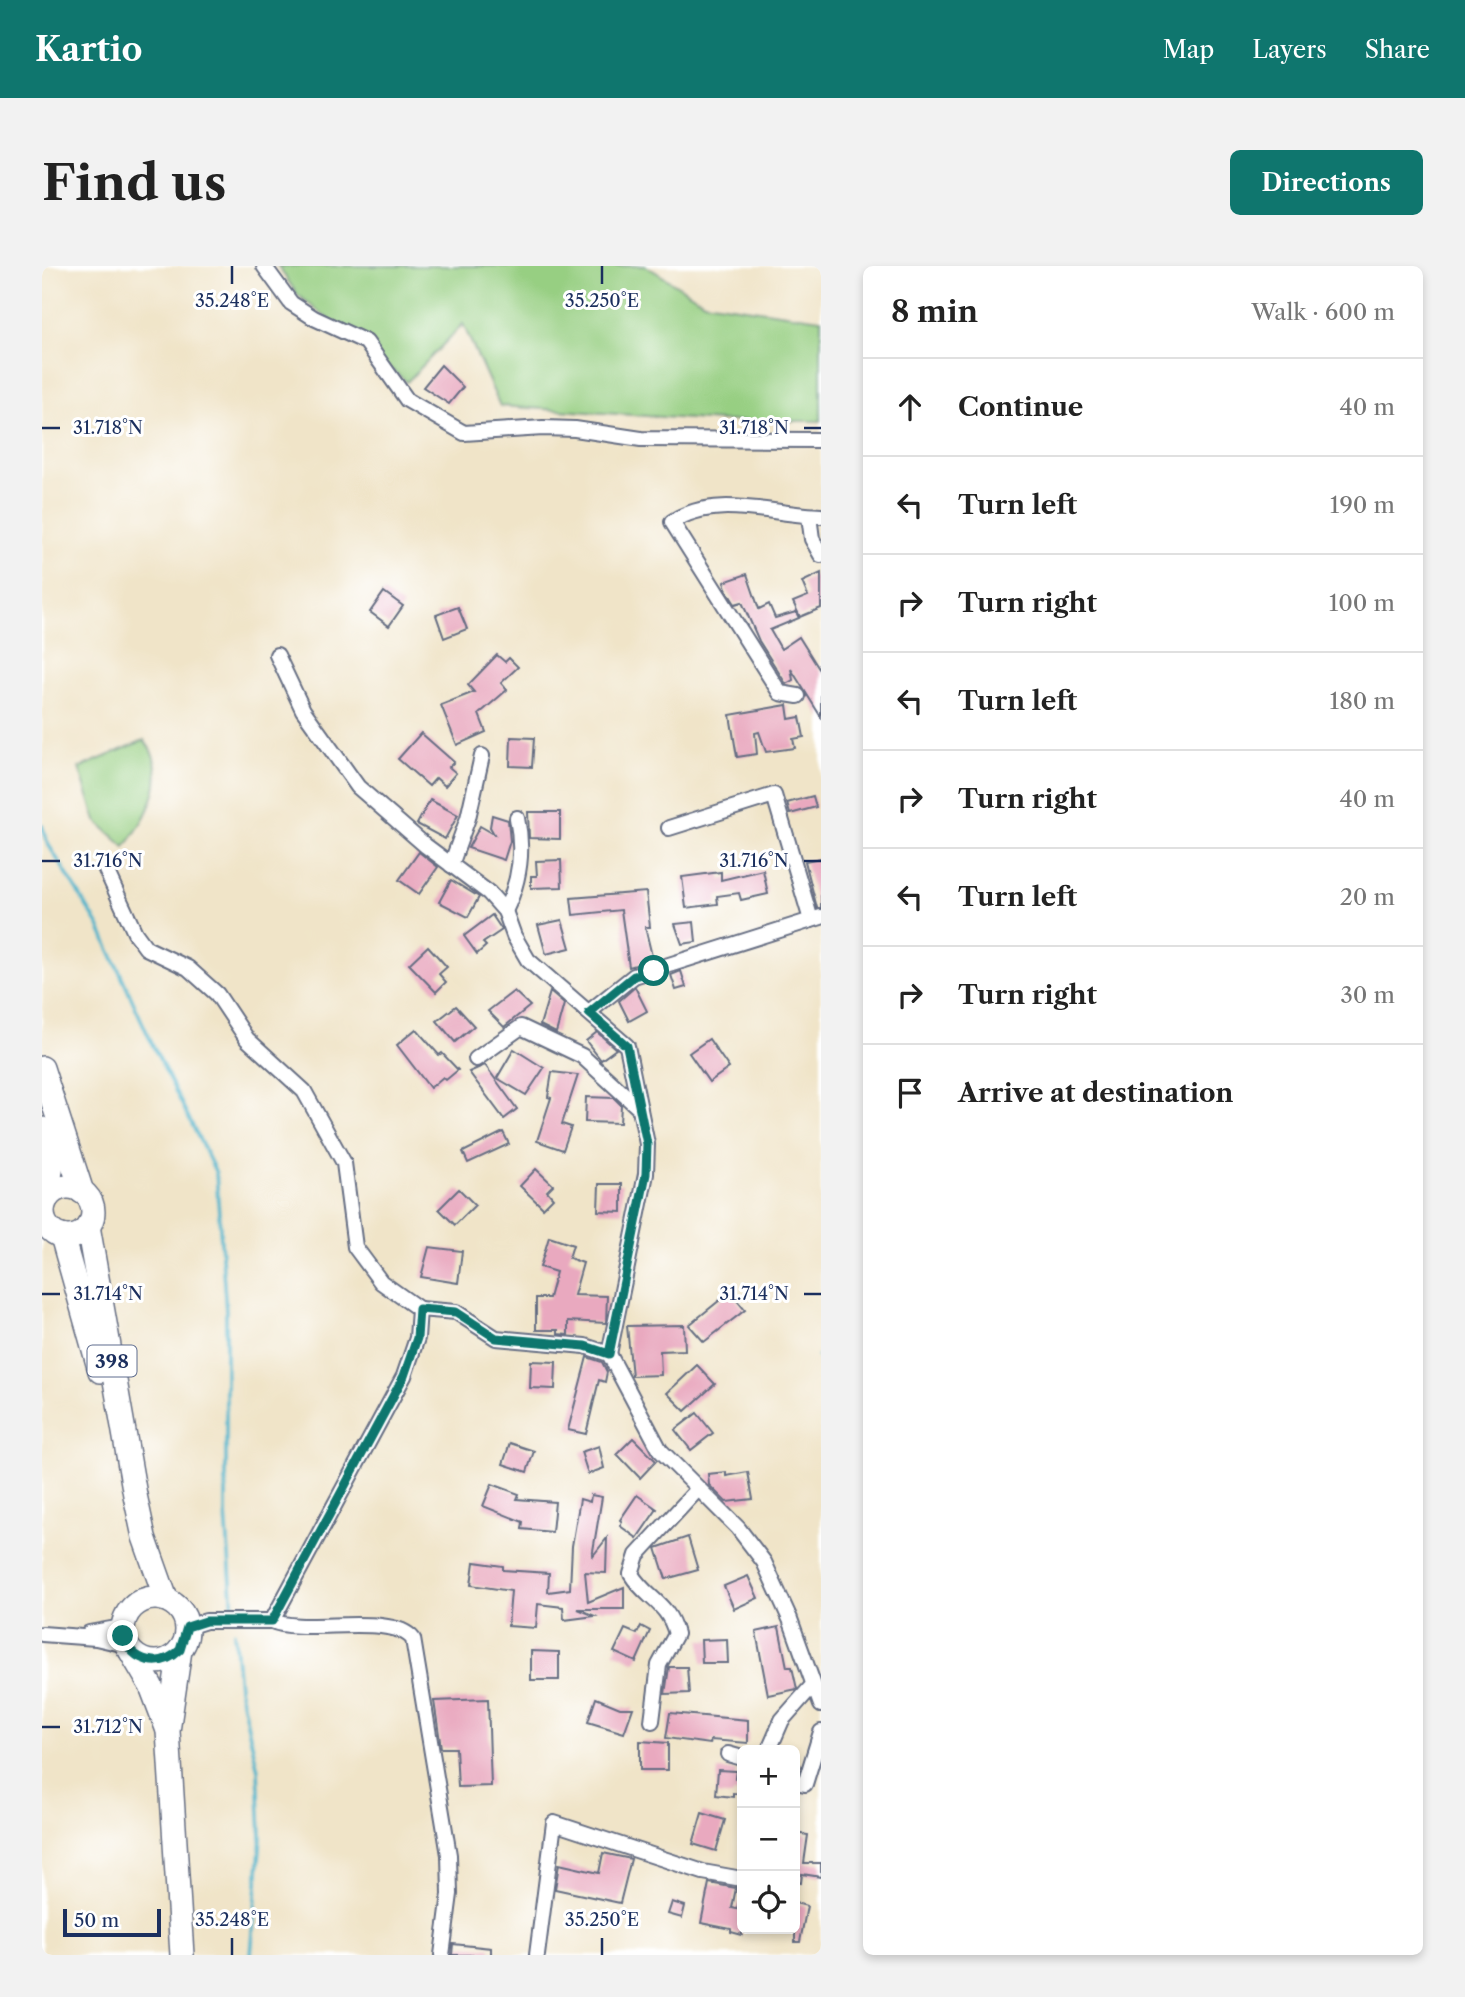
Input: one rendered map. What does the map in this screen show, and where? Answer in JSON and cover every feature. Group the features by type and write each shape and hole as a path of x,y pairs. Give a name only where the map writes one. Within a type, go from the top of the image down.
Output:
{"main road":[{"name":"398","path":"42,1068 82,1192 92,1208 88,1226 144,1538 166,1599 182,1612 187,1627"},
{"path":"42,1129 51,1163 44,1211"},
{"path":"44,1211 63,1187 82,1192"},
{"name":"398","path":"44,1211 53,1233 62,1236 135,1496"},
{"path":"62,1236 81,1233 88,1226"},
{"name":"398","path":"127,1642 129,1609 136,1603 144,1538"},
{"path":"136,1603 146,1598 166,1599"},
{"path":"183,1955 168,1731 180,1650 187,1627"},
{"path":"127,1642 151,1662 172,1657 180,1650"},
{"path":"127,1642 151,1686 168,1731"}],"street":[{"path":"264,266 273,283 291,303 314,318 366,342 407,400 464,433 542,428 641,439 821,440"},
{"path":"797,695 780,693 672,522 684,513 704,509 739,508 815,516 812,540 821,555"},
{"path":"277,655 303,710 358,787 451,865 489,893 505,911 514,936 528,960 627,1046 638,1087 647,1144 646,1174 609,1354 660,1450 738,1528 764,1562 790,1619 821,1705"},
{"path":"451,865 468,818 482,756"},
{"path":"589,1013 634,976 816,919 774,795 668,828"},
{"path":"505,911 513,894 521,858 517,818"},
{"path":"106,870 135,933 146,947 188,968 217,994 247,1039 304,1091 344,1163 355,1247 381,1282 419,1309 456,1312 496,1338 585,1346 609,1354"},
{"path":"476,1059 521,1027 582,1056 640,1109"},
{"path":"272,1621 404,1376 417,1338 419,1309"},
{"path":"652,1721 659,1665 676,1634 672,1618 664,1606 638,1586 631,1574 637,1555 698,1489"},
{"path":"187,1627 206,1621 272,1621 281,1625 330,1624 401,1628 413,1639 449,1855 450,1894 442,1955"},
{"path":"42,1632 100,1633 127,1642"},
{"path":"771,1745 782,1720 813,1685"},
{"path":"800,1783 804,1784 821,1732"},
{"path":"537,1955 554,1824 703,1872 737,1878"}],"green space":[{"path":"278,266 646,266 704,302 821,319 821,421 720,421 500,406 463,324 407,382 297,294"},
{"path":"144,740 156,767 154,795 142,822 125,847 96,821 79,768"}],"building":[{"path":"441,365 463,387 449,404 423,387"},
{"path":"821,573 821,608 800,617 793,602 808,596 802,582"},
{"path":"747,574 759,609 769,604 775,618 796,612 799,618 770,630 781,649 799,637 821,672 821,717 791,669 793,680 786,684 759,641 742,602 735,604 727,591 724,582"},
{"path":"384,592 403,606 389,626 370,612"},
{"path":"458,607 467,629 444,638 436,615"},
{"path":"497,655 505,662 509,658 518,667 501,683 507,690 479,714 486,732 457,745 441,705 474,692 468,685"},
{"path":"787,705 789,719 800,717 804,737 793,739 795,748 766,752 759,732 755,733 757,754 737,757 730,715"},
{"path":"421,733 454,762 449,767 456,773 445,786 436,778 429,786 398,759"},
{"path":"511,737 534,738 532,767 510,766"},
{"path":"813,796 816,807 790,814 787,803"},
{"path":"430,800 458,815 445,839 417,824"},
{"path":"528,812 560,812 560,839 529,838"},
{"path":"492,815 508,820 510,841 504,860 468,848 480,826 494,834 490,827"},
{"path":"419,852 438,867 419,894 399,880"},
{"path":"821,858 821,908 817,908 805,861"},
{"path":"561,860 562,887 531,888 531,876 537,876 536,861"},
{"path":"763,870 768,894 741,900 739,893 717,896 718,904 686,908 682,877 721,872 721,880"},
{"path":"451,880 479,897 468,917 439,902"},
{"path":"646,892 650,927 645,927 653,960 629,967 621,910 573,915 571,898"},
{"path":"492,915 502,930 483,943 486,946 477,954 464,936"},
{"path":"562,920 570,948 546,954 538,925"},
{"path":"694,922 696,942 682,944 675,924"},
{"path":"428,946 447,967 439,974 446,982 436,992 409,964"},
{"path":"681,971 686,987 676,990 671,975"},
{"path":"635,987 647,1011 629,1021 619,1001"},
{"path":"514,991 530,1006 504,1027 488,1011"},
{"path":"550,992 564,1004 556,1033 540,1025"},
{"path":"456,1006 474,1026 455,1042 437,1021"},
{"path":"416,1029 439,1055 442,1053 458,1070 446,1080 443,1077 430,1088 397,1045"},
{"path":"597,1032 616,1049 601,1060 586,1041"},
{"path":"709,1039 729,1068 709,1082 689,1053"},
{"path":"514,1049 544,1068 526,1095 497,1078"},
{"path":"485,1065 517,1109 504,1119 469,1072"},
{"path":"552,1072 578,1075 562,1124 571,1127 563,1150 537,1141 551,1098 548,1097"},
{"path":"586,1097 614,1098 621,1105 620,1123 585,1122"},
{"path":"503,1132 509,1144 468,1163 463,1152"},
{"path":"536,1169 553,1185 547,1191 553,1198 543,1208 520,1186"},
{"path":"599,1184 622,1184 622,1212 598,1211"},
{"path":"459,1189 475,1205 455,1225 439,1209"},
{"path":"549,1237 573,1245 569,1258 583,1263 574,1295 607,1296 606,1323 568,1321 568,1335 558,1334 558,1330 536,1330 536,1298 549,1298 556,1272 540,1267"},
{"path":"429,1247 462,1251 458,1283 421,1277"},
{"path":"730,1292 745,1310 704,1342 689,1325"},
{"path":"684,1325 685,1350 660,1351 661,1375 632,1376 627,1326"},
{"path":"587,1357 602,1362 607,1372 605,1382 599,1380 586,1434 568,1430"},
{"path":"531,1361 556,1362 555,1389 530,1388"},
{"path":"697,1365 715,1384 685,1411 667,1393"},
{"path":"697,1413 713,1433 691,1450 675,1430"},
{"path":"633,1438 656,1461 640,1478 617,1454"},
{"path":"510,1443 534,1451 527,1472 503,1464"},
{"path":"599,1446 604,1468 588,1474 581,1452"},
{"path":"726,1472 726,1476 748,1472 753,1499 726,1502 709,1485 708,1474"},
{"path":"492,1484 519,1494 517,1499 555,1502 552,1532 522,1529 523,1522 483,1506"},
{"path":"591,1495 602,1497 592,1557 607,1538 606,1573 585,1572 588,1602 624,1587 624,1609 578,1609 595,1616 564,1620 563,1607 538,1604 536,1628 508,1626 511,1591 471,1585 474,1562 503,1566 503,1570 549,1573 548,1592 570,1589 572,1546 580,1499 590,1502"},
{"path":"637,1495 657,1509 637,1538 620,1526 620,1520"},
{"path":"688,1537 698,1570 666,1579 656,1548"},
{"path":"748,1576 758,1598 734,1609 724,1586"},
{"path":"641,1626 650,1631 636,1662 614,1652 625,1629 637,1634"},
{"path":"779,1627 787,1667 792,1667 797,1689 768,1695 756,1632"},
{"path":"727,1639 728,1663 702,1663 701,1640"},
{"path":"531,1651 559,1652 559,1680 531,1680"},
{"path":"669,1667 687,1667 689,1693 665,1694"},
{"path":"596,1698 620,1708 633,1708 624,1733 588,1722"},
{"path":"488,1699 491,1786 458,1787 456,1748 441,1748 434,1701"},
{"path":"670,1713 748,1720 748,1743 711,1740 710,1744 666,1738"},
{"path":"640,1741 668,1743 668,1770 640,1770"},
{"path":"718,1770 736,1771 737,1793 733,1793 733,1797 716,1795"},
{"path":"702,1813 725,1820 716,1851 693,1844"},
{"path":"800,1834 808,1835 804,1863 821,1863 821,1877 802,1874 801,1883"},
{"path":"603,1853 631,1859 620,1903 555,1889 559,1864 599,1873"},
{"path":"709,1883 736,1888 732,1908 737,1909 737,1934 731,1932 731,1929 701,1923"},
{"path":"672,1902 685,1906 682,1918 668,1914"},
{"path":"800,1904 807,1906 800,1942 795,1942 795,1934 800,1934"},
{"path":"453,1944 491,1948 491,1955 452,1955"}],"waterway":[{"path":"42,825 48,844 99,926 153,1046 216,1173 226,1312 226,1514 233,1611"},
{"path":"818,1356 821,1361"},
{"path":"234,1632 239,1688 258,1770 261,1837 251,1955"}],"route":[{"path":"123,1636 131,1653 140,1659 162,1661 180,1650 185,1642 187,1627 206,1621 272,1621 404,1376 417,1338 419,1309 456,1312 496,1338 585,1346 609,1354 646,1174 647,1144 638,1087 627,1046 589,1013 616,988 634,976 654,971"}]}
